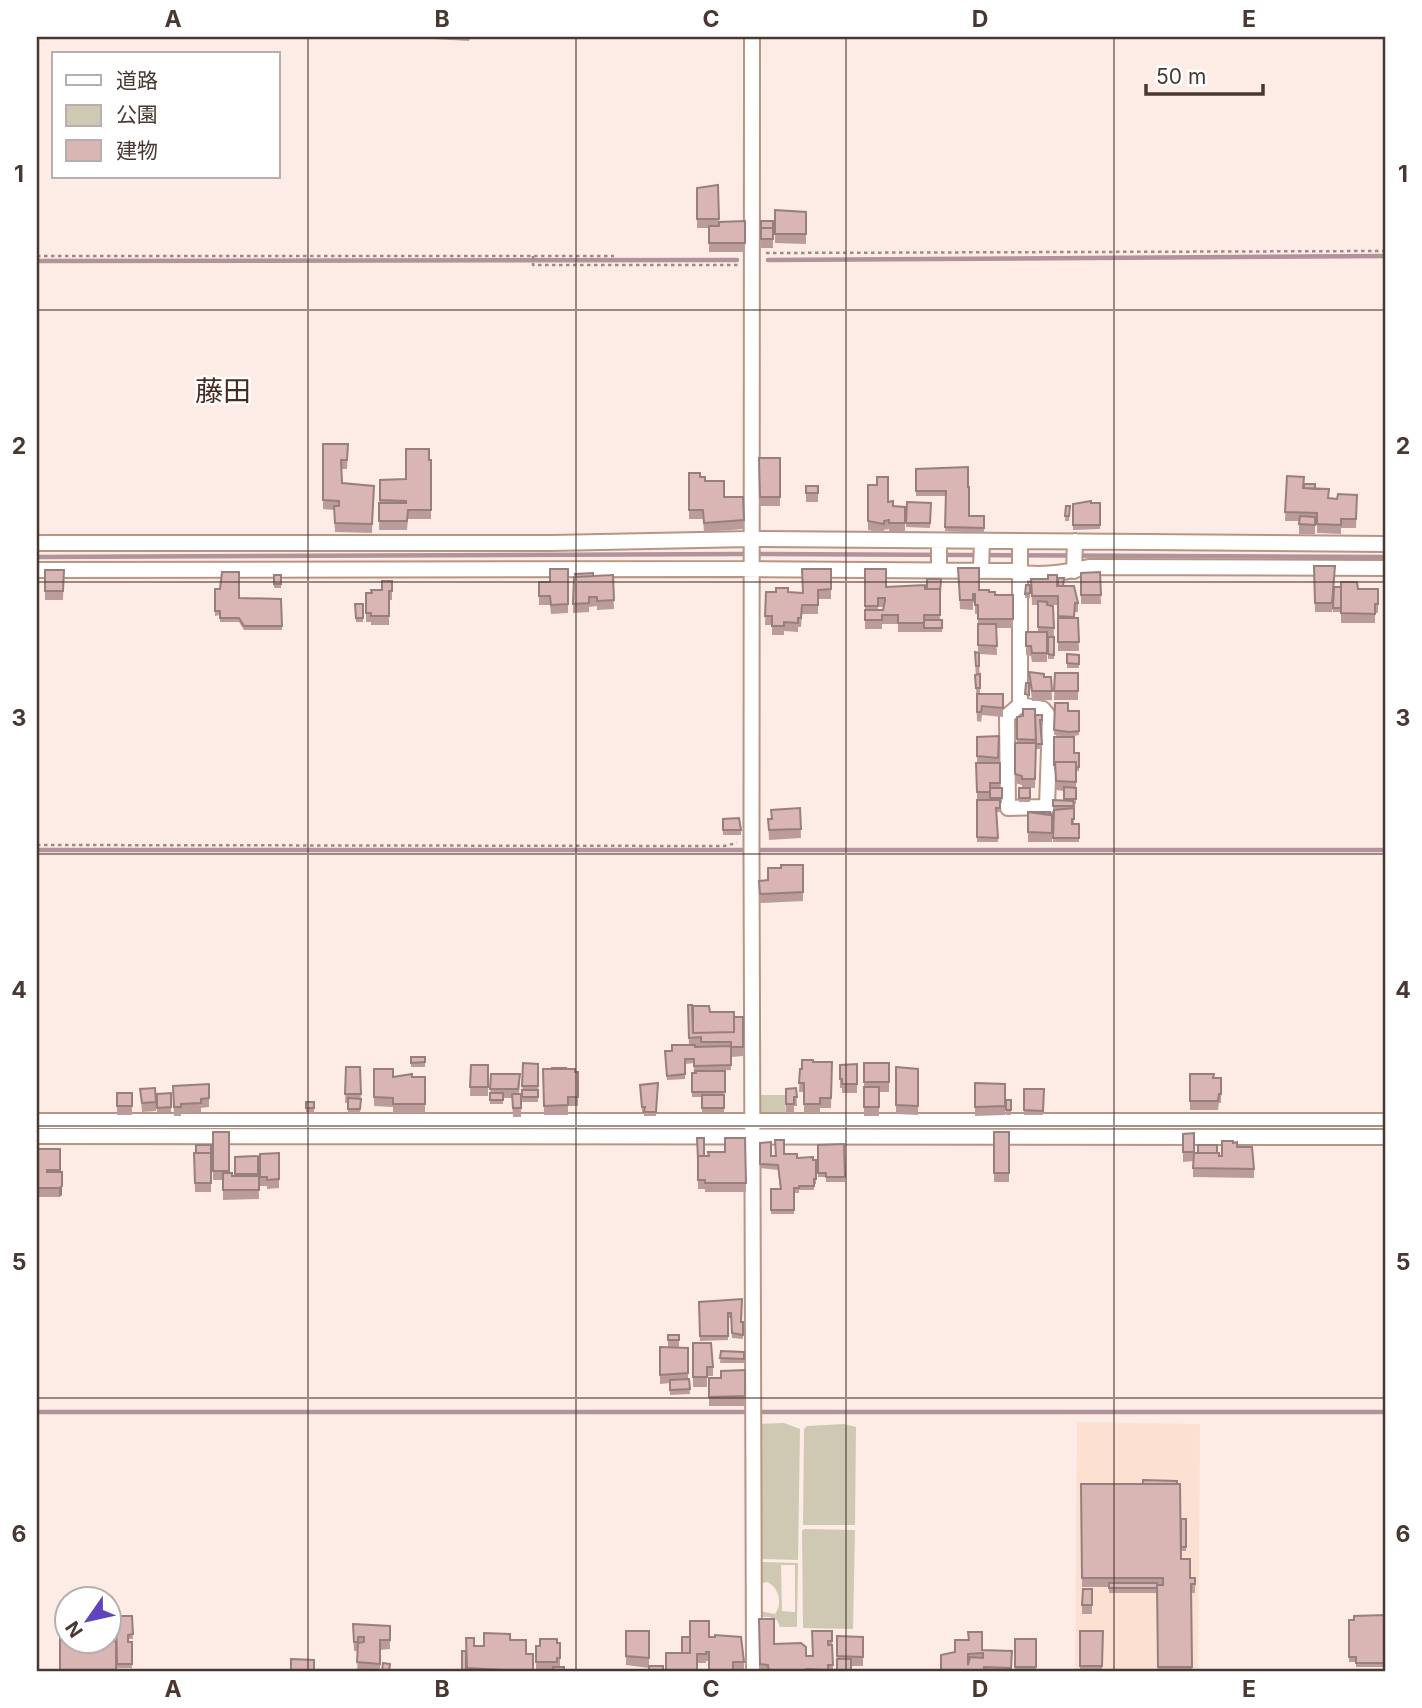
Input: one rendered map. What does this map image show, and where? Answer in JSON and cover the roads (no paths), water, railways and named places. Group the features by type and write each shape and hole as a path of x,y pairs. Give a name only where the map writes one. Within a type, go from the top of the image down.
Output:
{"street":[{"path":"752,37 751,1412 754,1671"},
{"path":"37,542 551,542 750,554 1019,556 1050,575 1074,556"},
{"path":"37,570 750,554 1074,556 1385,544"},
{"path":"1019,556 1020,705"},
{"path":"1074,556 1089,567 1385,568"},
{"path":"1020,705 1044,709 1050,718 1047,807 1008,808 1007,716 1020,705"},
{"path":"37,1121 1385,1137"},
{"path":"37,1136 1385,1121"}],"waterway":[{"path":"768,260 1385,256"},
{"path":"37,261 737,260"},
{"path":"37,557 744,554 1385,557"},
{"path":"37,850 745,850"},
{"path":"761,850 1385,850"},
{"path":"37,1128 1016,1130"},
{"path":"37,1412 1385,1412"}],"district":[{"name":"藤田","path":"223,391"}]}
